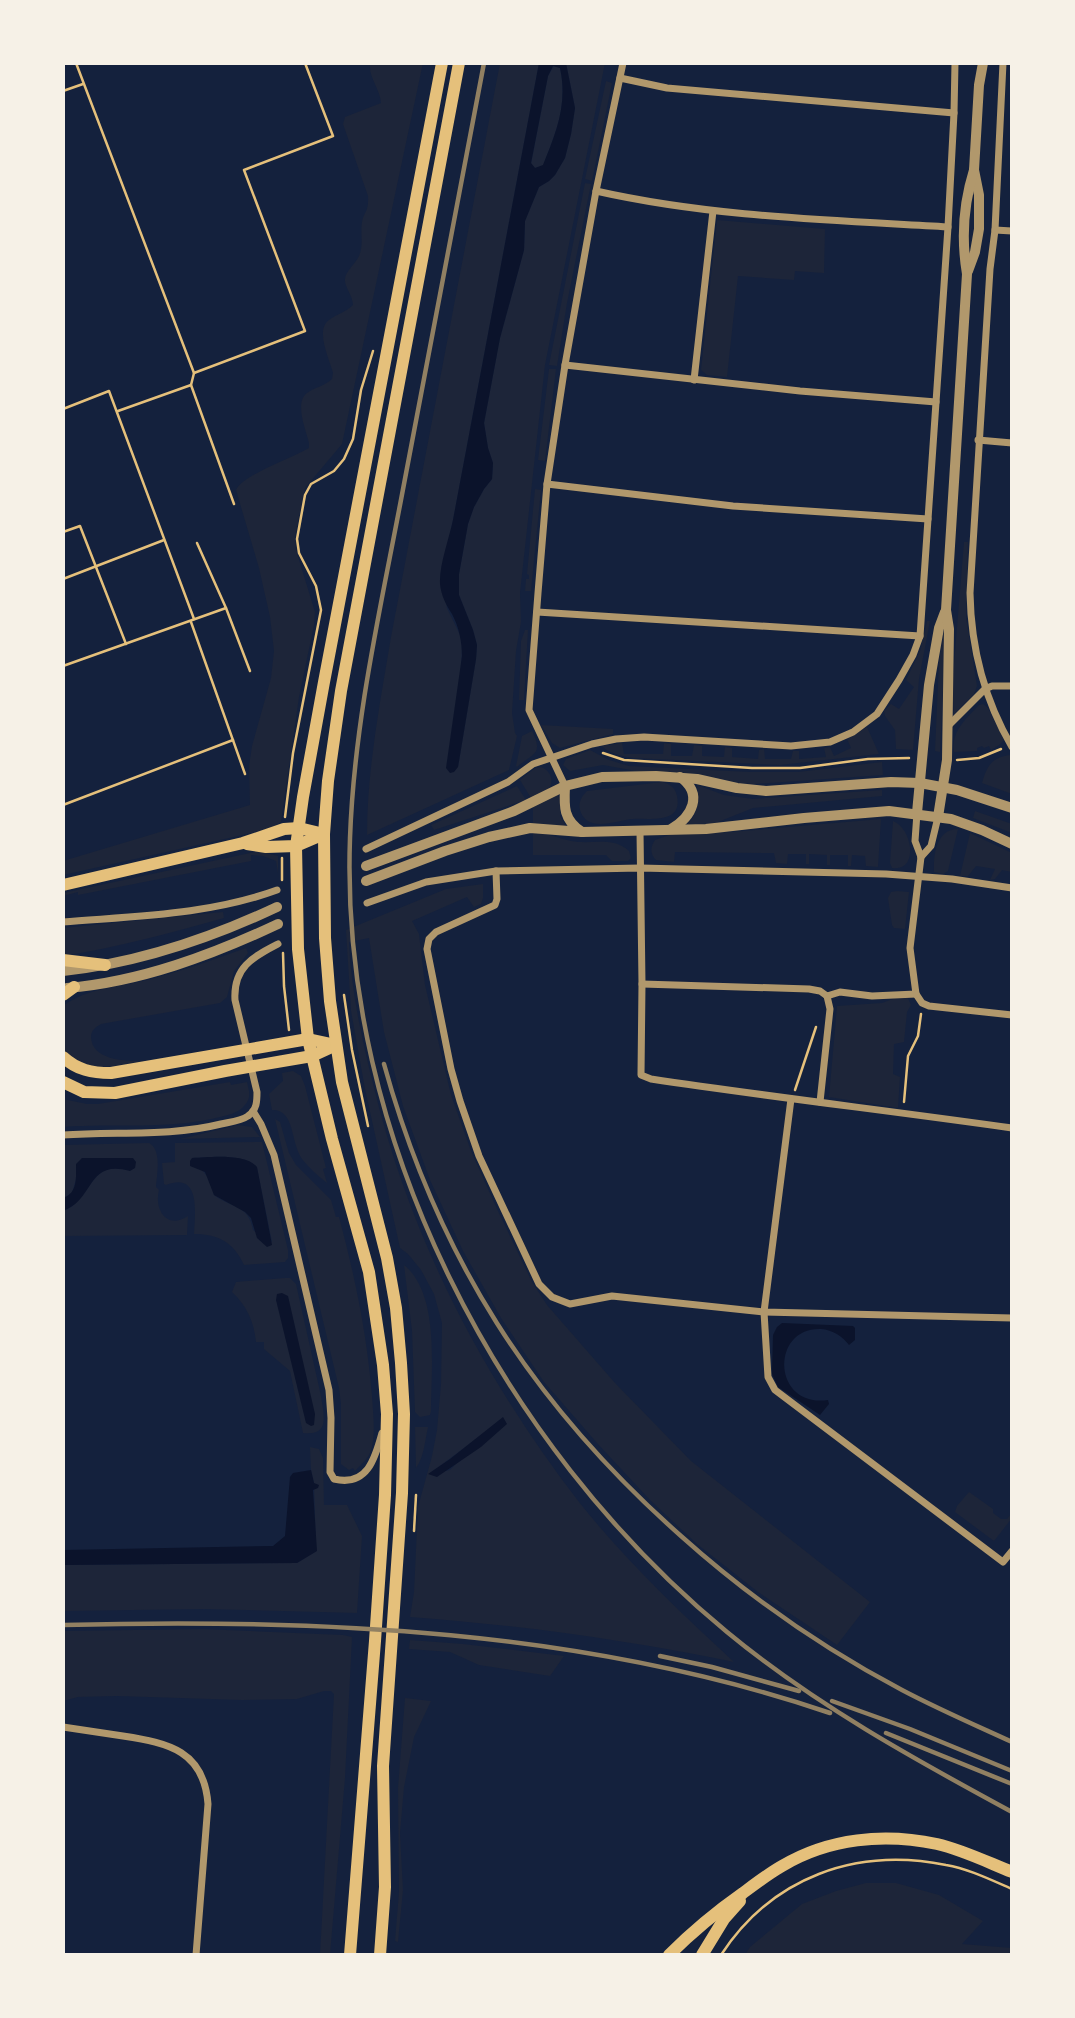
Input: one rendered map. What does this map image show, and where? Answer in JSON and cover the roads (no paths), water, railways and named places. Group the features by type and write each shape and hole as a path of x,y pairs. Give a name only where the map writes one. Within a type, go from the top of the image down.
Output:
{"main road":[{"path":"350,1955 374,1654 387,1414 383,1365 369,1272 332,1139 308,1039 298,950 295,866 296,846 322,694 442,63"},
{"path":"380,1955 385,1886 383,1766 402,1493 404,1414 396,1308 387,1258 355,1137 336,1045 325,938 324,834 329,769 341,691 459,63"},
{"path":"63,885 243,844 284,829 299,828 324,834"},
{"path":"243,844 266,847 296,846 324,834"},
{"path":"63,960 105,965"},
{"path":"63,995 69,988"},
{"path":"63,1057 78,1069 111,1073 308,1039 336,1045"},
{"path":"65,1087 84,1093 115,1093 312,1056 336,1045"},
{"path":"669,1955 700,1926 781,1866 810,1852 839,1843 870,1838 921,1841 954,1849 1012,1872"},
{"path":"702,1955 724,1919 757,1883"}],"street":[{"path":"582,832 572,825 564,812 565,786 529,710 547,484 596,191 623,63"},
{"path":"366,849 508,782 530,765 592,744 644,737 791,747 830,742 853,732 877,713 913,655 920,636 948,227 955,63"},
{"path":"976,63 979,85"},
{"path":"921,858 931,846 947,760 949,629 946,610 967,274 979,229 979,195 974,170 979,85 983,63"},
{"path":"1003,63 995,230 971,549 970,624 985,689 1011,745"},
{"path":"620,78 694,91 954,113"},
{"path":"1000,116 1012,117"},
{"path":"596,191 643,202 713,211 948,227"},
{"path":"694,380 713,211"},
{"path":"995,230 1012,231"},
{"path":"565,365 800,391 936,401"},
{"path":"978,440 1012,443"},
{"path":"547,484 733,506 928,519"},
{"path":"946,610 934,653 917,813 915,841 921,858 910,948 916,994 922,1003 1012,1015"},
{"path":"537,612 920,636"},
{"path":"948,726 985,689 992,686 1012,686"},
{"path":"366,866 514,811 565,786 602,776 680,777 766,791 891,782 920,783 944,787 1012,808"},
{"path":"668,830 684,820 692,808 693,795 687,782 680,777"},
{"path":"366,881 445,852 521,829 582,832 706,829 878,811 917,813 964,823 1012,844"},
{"path":"640,831 642,1075 651,1079 791,1100 1012,1128"},
{"path":"367,903 426,882 496,870 640,868 918,875 1012,888"},
{"path":"496,870 495,905 436,932 429,939 427,949 451,1069 482,1163 539,1284 552,1297 570,1304 612,1296 764,1312 1012,1318"},
{"path":"63,922 198,910 242,901 276,890"},
{"path":"63,971 105,965 194,942 277,907"},
{"path":"69,988 116,980 190,960 233,945 278,924"},
{"path":"63,1135 184,1131 247,1117 257,1103 256,1080 236,1000 236,986 247,963 278,944"},
{"path":"642,984 820,991 827,996 830,1009 820,1102"},
{"path":"827,996 840,992 872,996 916,994"},
{"path":"791,1100 764,1312 768,1377 775,1390 1003,1562 1012,1551"},
{"path":"253,1111 274,1156 329,1390 330,1472 334,1479 354,1479 371,1465 387,1414"},
{"path":"63,1727 154,1740 184,1753 199,1771 206,1787 208,1804 196,1955"}],"railway":[{"path":"484,63 376,629 352,796 350,838 354,950 372,1062 405,1171 449,1277 505,1377 571,1471 645,1556 727,1632 760,1658 830,1707 902,1751 1012,1812"},
{"path":"384,1064 406,1134 432,1200 462,1263 496,1322 579,1434 628,1486 681,1536 787,1620 872,1674 1012,1742"},
{"path":"63,1625 256,1624 451,1635 643,1663 737,1685 830,1713"},
{"path":"660,1656 799,1691"},
{"path":"832,1701 910,1729 1012,1771"},
{"path":"886,1733 1012,1784"}]}
